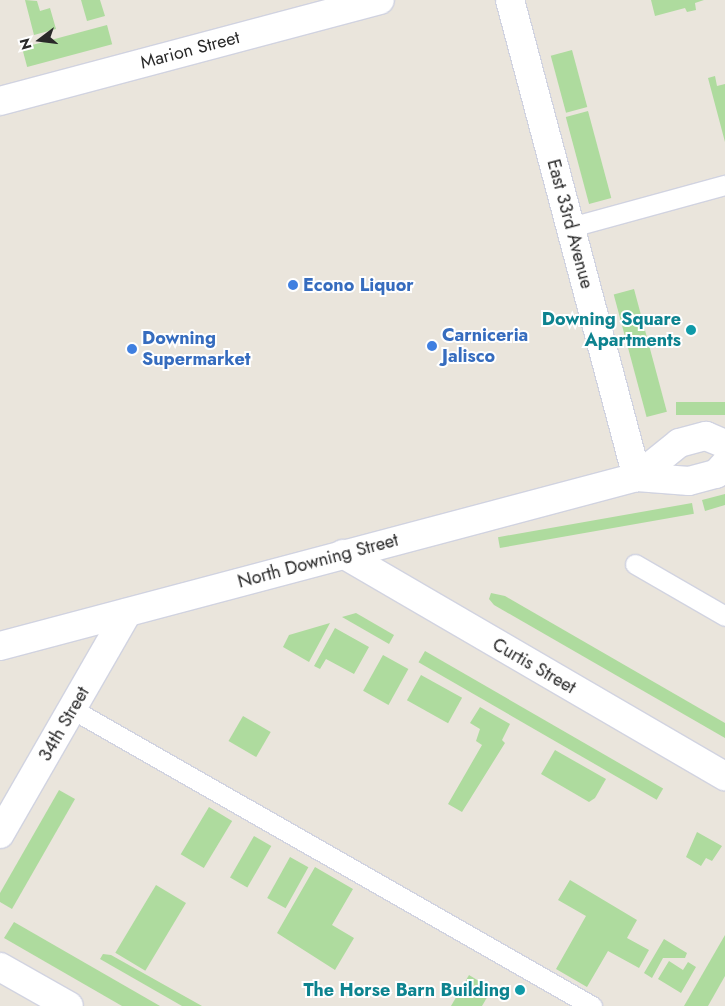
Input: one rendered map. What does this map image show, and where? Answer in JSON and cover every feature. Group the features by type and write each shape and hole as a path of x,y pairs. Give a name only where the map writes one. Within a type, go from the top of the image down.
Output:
{"street":[{"name":"Marion Street","path":"0,101 380,0"},
{"name":"East 33rd Avenue","path":"510,0 637,477"},
{"name":"North Downing Street","path":"637,477 679,443 706,436 725,444"},
{"name":"North Downing Street","path":"0,646 637,477 689,481 716,474 725,464"},
{"name":"Curtis Street","path":"343,554 725,776"},
{"name":"34th Street","path":"0,834 127,613"},
{"path":"0,967 69,1006"}],"lane":[{"path":"571,227 725,185"},
{"path":"635,564 725,616"},
{"path":"72,709 592,1006"}],"green space":[{"path":"25,0 37,1 40,11 50,8 56,29 34,35"},
{"path":"81,0 100,0 105,16 87,21"},
{"path":"651,0 704,0 695,3 696,10 687,12 685,8 655,16"},
{"path":"107,25 112,44 27,67 22,48"},
{"path":"572,50 587,107 566,113 551,56"},
{"path":"715,76 717,86 725,84 725,142 708,78"},
{"path":"588,111 611,198 589,204 566,117"},
{"path":"634,289 667,412 647,417 614,294"},
{"path":"676,402 725,402 725,415 676,415"},
{"path":"725,494 725,505 705,511 702,500"},
{"path":"692,503 694,514 500,548 498,537"},
{"path":"491,593 505,596 725,723 725,738 494,605 489,599"},
{"path":"356,613 394,635 389,644 342,617"},
{"path":"330,623 309,662 283,647 289,635"},
{"path":"335,628 369,647 354,674 326,659 320,669 314,666"},
{"path":"425,651 663,788 657,800 418,662"},
{"path":"383,655 408,669 388,705 363,691"},
{"path":"421,675 462,698 448,723 407,700"},
{"path":"480,707 510,724 502,740 505,743 462,812 448,804 482,745 476,741 480,729 470,723"},
{"path":"243,716 271,732 256,757 228,741"},
{"path":"555,750 606,779 595,798 589,802 541,774"},
{"path":"59,790 75,799 12,909 0,902 0,893"},
{"path":"209,807 232,821 204,868 181,854"},
{"path":"697,832 722,846 712,861 706,858 701,866 686,857"},
{"path":"254,836 271,846 247,888 230,878"},
{"path":"290,857 308,867 286,908 267,898"},
{"path":"315,867 353,889 332,925 354,938 335,970 277,933"},
{"path":"570,880 637,920 627,938 649,950 639,968 608,951 587,987 556,969 586,916 558,900"},
{"path":"156,885 186,903 145,971 115,953"},
{"path":"14,922 160,1006 122,1006 4,938"},
{"path":"725,935 725,976 708,1006 684,1006"},
{"path":"664,939 687,953 685,958 663,958 652,978 644,973"},
{"path":"103,954 111,955 202,1006 182,1006 100,959"},
{"path":"669,961 683,970 688,962 696,967 681,993 658,979"},
{"path":"469,975 492,989 482,1006 451,1006"}],"place":[{"name":"Econo Liquor","path":"293,285"},
{"name":"Downing Square Apartments","path":"691,330"},
{"name":"Carniceria Jalisco","path":"432,346"},
{"name":"Downing Supermarket","path":"132,349"},
{"name":"The Horse Barn Building","path":"520,990"}]}
